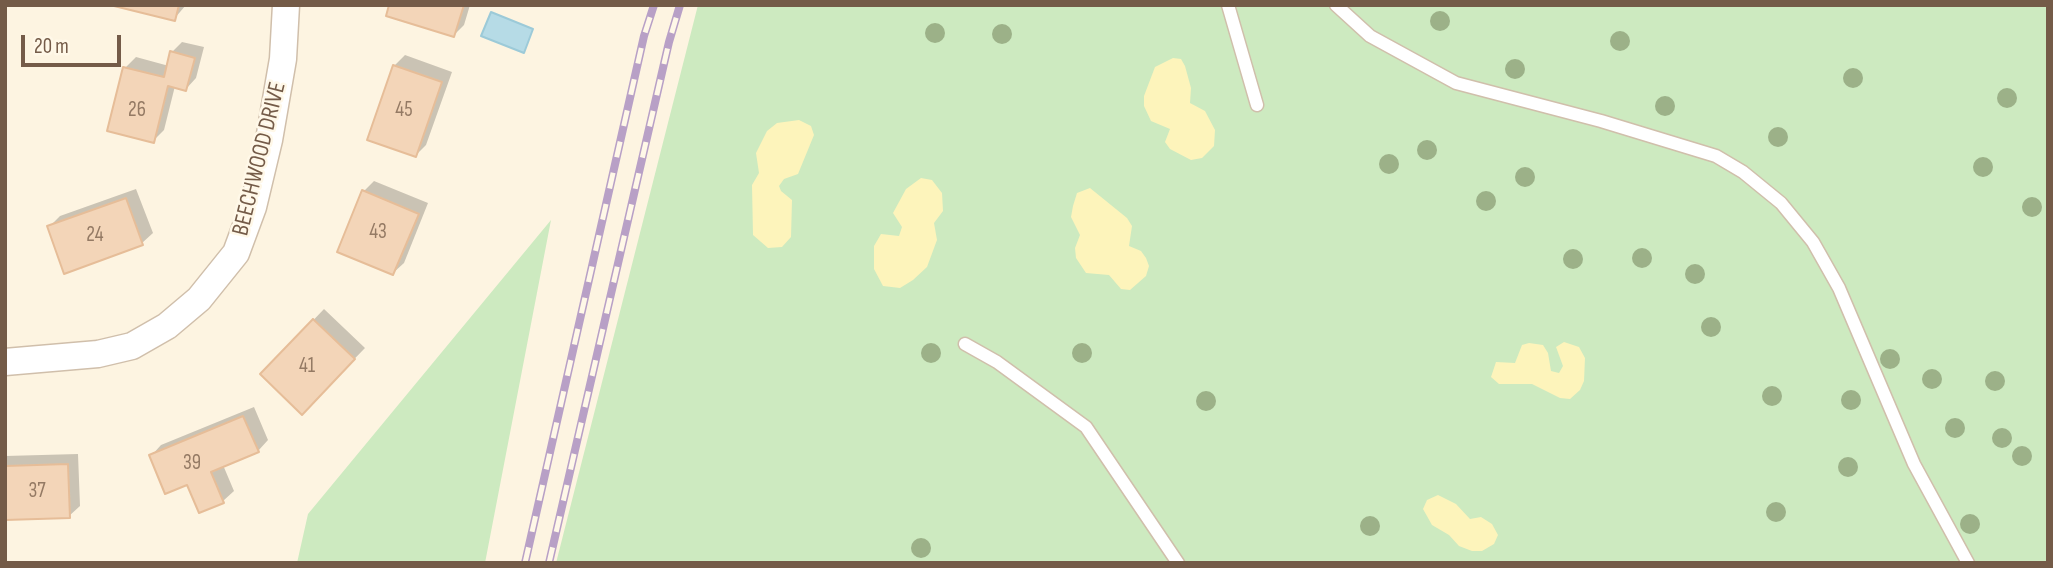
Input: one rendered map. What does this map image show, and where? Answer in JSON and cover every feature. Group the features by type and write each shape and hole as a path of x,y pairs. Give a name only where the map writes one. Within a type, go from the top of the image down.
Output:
{"street":[{"name":"BEECHWOOD DRIVE","path":"5,362 98,354 132,346 167,326 199,299 236,253 253,207 269,140 283,59 286,5"}],"lane":[{"path":"1228,5 1257,105"},
{"path":"1336,5 1370,36 1422,67 1456,83 1601,121 1716,156 1744,172 1781,203 1813,242 1839,288 1914,464 1968,563"},
{"path":"965,344 997,362 1086,427 1178,563"}],"green space":[{"path":"698,5 2048,5 2048,563 556,563"},
{"path":"551,220 485,563 297,563 308,514"}],"sand":[{"path":"1173,58 1181,59 1185,66 1191,88 1190,103 1205,111 1215,130 1214,146 1202,158 1191,160 1170,149 1165,142 1170,129 1151,121 1144,106 1144,96 1155,67"},
{"path":"799,120 811,126 814,135 798,174 784,179 779,186 792,200 791,237 782,247 768,248 753,235 752,185 759,173 756,153 767,131 777,123"},
{"path":"921,178 932,180 942,193 943,211 934,223 937,240 927,267 913,280 900,288 883,286 874,269 874,246 881,234 899,236 902,227 893,213 906,189"},
{"path":"1090,188 1127,218 1132,226 1129,246 1141,251 1146,258 1149,266 1146,276 1130,290 1121,289 1109,275 1086,273 1076,258 1075,248 1080,235 1071,217 1073,206 1077,193"},
{"path":"1564,342 1579,347 1585,358 1584,381 1580,390 1570,399 1560,398 1532,384 1499,384 1491,377 1496,362 1515,363 1522,345 1529,343 1543,345 1548,353 1551,371 1559,373 1563,366 1556,347"},
{"path":"1438,495 1456,504 1470,519 1481,517 1492,524 1498,535 1494,544 1482,551 1472,551 1459,546 1449,535 1432,525 1423,509 1427,500"}],"water":[{"path":"491,12 533,29 524,53 481,36"}],"building":[{"path":"110,5 179,5 175,21"},
{"path":"389,5 464,5 454,37 386,16"},
{"path":"170,51 195,58 186,91 168,86 154,143 107,131 123,67 164,77"},
{"path":"393,65 442,82 416,157 367,140"},
{"path":"362,190 419,214 393,275 337,252"},
{"path":"126,198 143,245 64,274 47,226"},
{"path":"313,319 355,359 302,415 260,374"},
{"path":"243,416 259,452 211,472 224,503 199,513 187,485 165,494 149,455"},
{"path":"68,464 70,518 5,520 5,466"}],"railway":[{"path":"525,563 644,36 654,5"},
{"path":"549,563 669,42 680,5"}]}
